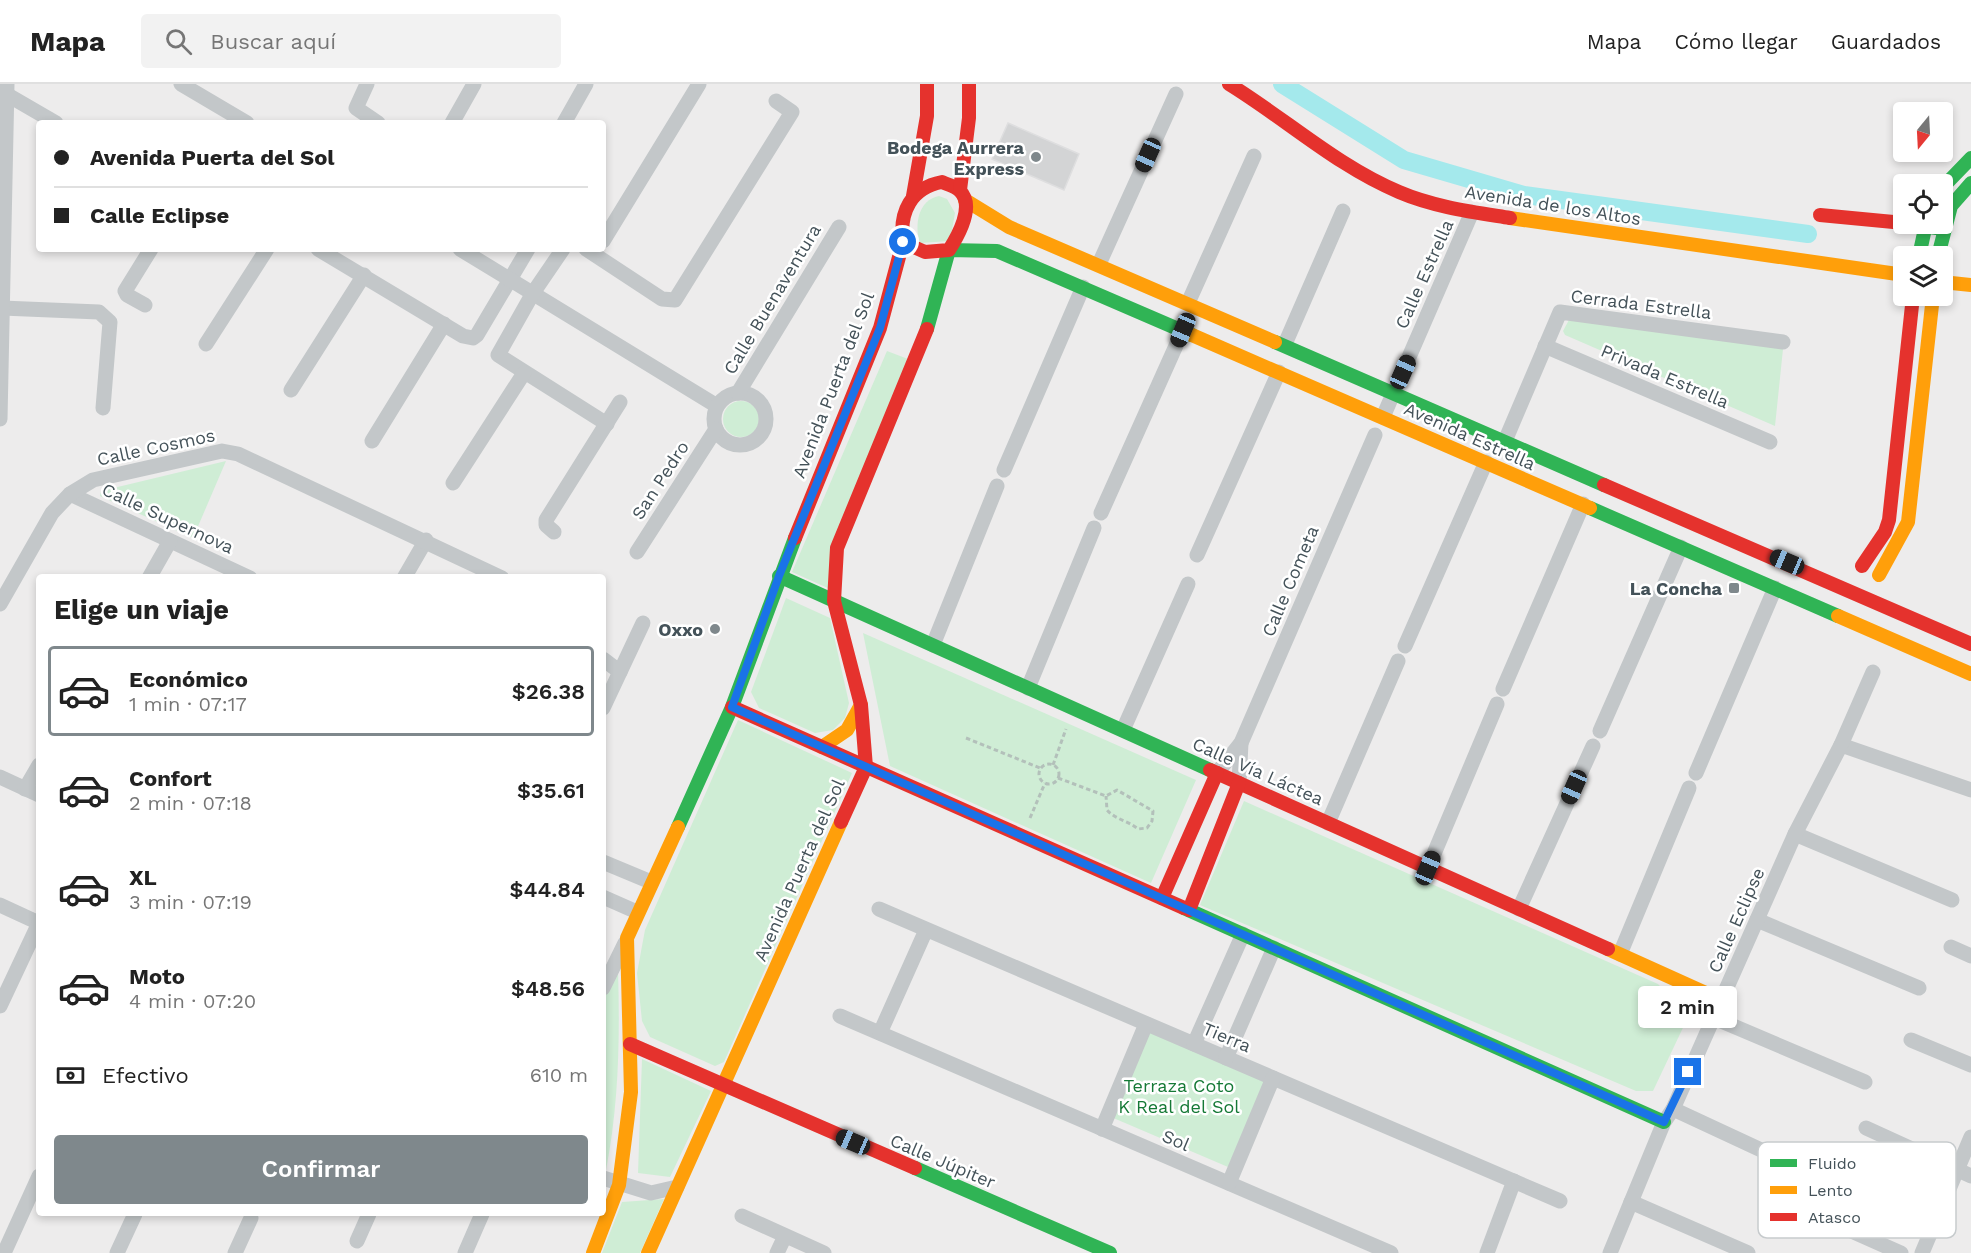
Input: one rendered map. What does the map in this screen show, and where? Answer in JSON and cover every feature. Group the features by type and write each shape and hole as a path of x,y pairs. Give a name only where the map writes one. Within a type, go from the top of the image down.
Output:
{"street":[{"path":"181,84 242,120"},
{"path":"367,84 356,108 374,120"},
{"path":"454,120 474,84"},
{"path":"566,120 586,84"},
{"path":"606,235 699,84"},
{"path":"913,196 927,116 927,84"},
{"path":"962,195 942,182 932,183 919,189 903,214 903,242 920,253 929,254 949,250 962,224 969,84"},
{"name":"Avenida de los Altos","path":"1229,84 1374,180 1421,199 1472,212 1893,273"},
{"path":"7,89 52,120"},
{"path":"0,419 7,89"},
{"path":"1099,264 1176,94"},
{"path":"594,252 662,299 671,301 678,297 792,112 776,101"},
{"path":"1188,303 1254,156"},
{"path":"1953,177 1971,158"},
{"path":"1953,204 1971,183"},
{"name":"Avenida Estrella","path":"962,195 1009,226 1830,580 1971,644"},
{"path":"1285,344 1342,212"},
{"name":"Calle Estrella","path":"1383,417 1472,212"},
{"path":"1820,215 1893,222"},
{"name":"Calle Buenaventura","path":"738,393 839,227"},
{"name":"Avenida Puerta del Sol","path":"606,982 732,707 779,576 880,328 903,242"},
{"name":"Avenida Estrella","path":"949,250 997,251 1971,674"},
{"name":"Avenida Puerta del Sol","path":"648,1253 725,1087 866,767 861,705 834,601 837,548 923,344 949,250"},
{"path":"145,305 127,295 125,291 149,252"},
{"path":"206,344 265,252"},
{"path":"323,252 463,336 475,337 526,252"},
{"path":"464,252 717,406"},
{"path":"561,252 533,293 498,355 607,424"},
{"path":"291,390 364,275"},
{"path":"1953,283 1971,285"},
{"path":"1004,471 1083,287"},
{"path":"1816,606 1830,580 1846,571 1862,566 1885,532 1890,511 1912,306"},
{"path":"1882,635 1890,608 1884,584 1908,522 1932,306"},
{"path":"2,308 99,312 105,316 110,322 103,408"},
{"name":"Cerrada Estrella","path":"1505,441 1560,312 1783,342"},
{"path":"372,441 444,324"},
{"path":"1101,513 1183,330"},
{"name":"Privada Estrella","path":"1545,346 1770,442"},
{"path":"1197,555 1279,372"},
{"path":"453,483 524,373"},
{"path":"738,393 753,396 764,406 767,421 761,435 748,444 733,444 720,436 716,429 714,418 717,406 726,396 738,393"},
{"path":"554,532 546,525 546,520 620,402"},
{"path":"1901,409 1920,411"},
{"name":"San Pedro","path":"637,552 716,429"},
{"name":"Calle Cometa","path":"1162,898 1217,773 1241,743 1375,435"},
{"name":"Calle Cosmos","path":"0,604 52,513 70,494 93,480 229,451 426,540 494,574"},
{"path":"1405,646 1486,462"},
{"path":"933,645 997,486"},
{"name":"Calle Supernova","path":"70,494 241,574"},
{"path":"1503,689 1583,504"},
{"path":"1028,688 1094,528"},
{"path":"1885,532 1900,540"},
{"path":"406,574 426,540"},
{"path":"151,574 170,541"},
{"path":"1600,731 1681,547"},
{"path":"1862,566 1884,584"},
{"name":"Calle Vía Láctea","path":"779,576 1721,1000"},
{"path":"1123,730 1188,584"},
{"path":"1696,773 1775,588"},
{"path":"606,702 643,622"},
{"path":"606,661 620,672"},
{"path":"1328,823 1398,661"},
{"name":"Calle Eclipse","path":"1610,1253 1712,1017 1758,920 1795,834 1841,745 1873,672"},
{"path":"1428,868 1497,704"},
{"path":"822,747 847,730 861,705"},
{"path":"732,707 1274,948 1758,1152"},
{"name":"Calle Cometa","path":"1189,910 1239,783 1241,743"},
{"path":"1841,745 1971,790"},
{"path":"1519,909 1593,746"},
{"path":"0,777 32,792 36,777"},
{"path":"1620,954 1689,788"},
{"path":"1795,834 1952,900"},
{"path":"606,863 651,882"},
{"path":"606,898 637,912"},
{"path":"0,905 36,922"},
{"name":"Tierra","path":"879,909 1560,1201"},
{"path":"1758,920 1920,988"},
{"path":"0,1006 36,929"},
{"path":"880,1034 926,930"},
{"path":"1194,1044 1244,934"},
{"name":"Avenida Puerta del Sol","path":"593,1253 619,1185 631,1092 627,938"},
{"path":"1951,947 1971,956"},
{"path":"1226,1058 1274,948"},
{"name":"Sol","path":"840,1016 1391,1253"},
{"path":"1712,1017 1865,1082"},
{"path":"1102,1129 1146,1024"},
{"path":"1911,1041 1971,1065"},
{"name":"Calle Júpiter","path":"630,1044 1110,1253"},
{"path":"1229,1183 1273,1078"},
{"path":"1866,1128 1896,1142"},
{"path":"1956,1188 1964,1173 1971,1137"},
{"path":"606,1179 619,1185 651,1192 677,1187"},
{"path":"1487,1253 1514,1181"},
{"path":"4,1253 36,1183"},
{"path":"1631,1202 1748,1253"},
{"path":"117,1253 134,1216"},
{"path":"357,1241 368,1216"},
{"path":"465,1253 481,1216"},
{"path":"742,1216 824,1253"},
{"path":"235,1253 251,1218"},
{"path":"777,1253 785,1236"},
{"path":"1867,1238 1901,1253"},
{"path":"1922,1253 1930,1238"}],"path":[{"path":"1053,765 1066,729"},
{"path":"966,738 1040,768"},
{"path":"1046,764 1053,765 1059,771 1058,778 1052,784 1045,783 1039,777 1040,768 1046,764"},
{"path":"1058,778 1107,796"},
{"path":"1030,818 1045,783"},
{"path":"1117,790 1130,800 1143,803 1153,811 1152,821 1147,828 1138,829 1128,820 1114,817 1107,810 1107,796 1117,790"}],"green space":[{"path":"939,196 947,199 955,213 950,241 920,243 917,229 919,214 926,202"},
{"path":"1570,318 1783,349 1775,426 1565,335 1563,331"},
{"path":"887,351 908,359 830,589 792,572"},
{"path":"741,401 754,406 759,419 754,432 741,437 728,432 723,419 728,406"},
{"path":"226,461 193,538 100,496 101,491"},
{"path":"786,598 830,618 849,703 845,718 833,730 815,733 759,708 751,692"},
{"path":"863,633 1196,780 1151,883 890,766"},
{"path":"738,720 852,773 724,1062 715,1066 650,1037 642,1021 637,973 645,930"},
{"path":"1244,801 1658,984 1689,1015 1653,1091 1636,1091 1200,905"},
{"path":"618,969 618,1070 614,1120 606,1170 606,995"},
{"name":"Terraza Coto K Real del Sol","path":"1147,1031 1265,1081 1228,1167 1111,1117"},
{"path":"642,1059 711,1091 670,1177 638,1173"},
{"path":"664,1199 640,1253 602,1253 622,1202"}],"building":[{"name":"Bodega Aurrera Express","path":"1008,123 1079,154 1064,190 992,159"}],"waterway":[{"path":"1282,84 1404,160 1524,195 1808,234"}],"traffic: fast":[{"path":"1953,177 1971,158"},
{"path":"1941,246 1951,206 1971,183"},
{"path":"1921,246 1924,234"},
{"path":"927,329 949,250 997,251 1192,335"},
{"path":"1275,342 1604,485"},
{"path":"1590,508 1838,616"},
{"path":"678,827 732,707 795,538"},
{"path":"779,576 1210,770"},
{"path":"1184,908 1664,1122"},
{"path":"915,1168 1110,1253"}],"traffic: slow":[{"path":"965,200 1009,227 1275,342"},
{"path":"1510,218 1893,273"},
{"path":"1953,283 1971,285"},
{"path":"1879,575 1908,522 1932,306"},
{"path":"1192,335 1590,508"},
{"path":"1838,616 1971,674"},
{"path":"822,747 847,730 861,705"},
{"path":"648,1253 841,822"},
{"path":"593,1253 619,1185 631,1092 627,938 678,827"},
{"path":"1608,949 1721,1000"}],"traffic: jam":[{"path":"913,196 927,116 927,84"},
{"path":"960,190 969,118 969,84"},
{"path":"1229,84 1333,156 1399,192 1426,202 1510,218"},
{"path":"942,182 958,189 964,197 966,205 964,221 949,250 925,252 903,242 905,211 909,203 922,190 942,182"},
{"path":"1820,215 1893,222"},
{"path":"795,538 880,328 903,242"},
{"path":"1862,566 1885,532 1889,520 1912,306"},
{"path":"841,822 866,767 861,705 834,601 837,548 927,329"},
{"path":"1604,485 1971,644"},
{"path":"732,707 1184,908"},
{"path":"1210,770 1608,949"},
{"path":"1162,898 1217,773"},
{"path":"1189,910 1239,783"},
{"path":"630,1044 915,1168"}],"place":[{"name":"Bodega Aurrera Express","path":"1036,157"},
{"name":"La Concha","path":"1734,588"},
{"name":"Oxxo","path":"715,629"}],"route":[{"path":"903,242 880,328 779,576 732,707 1664,1122 1673,1109 1688,1072"}]}
